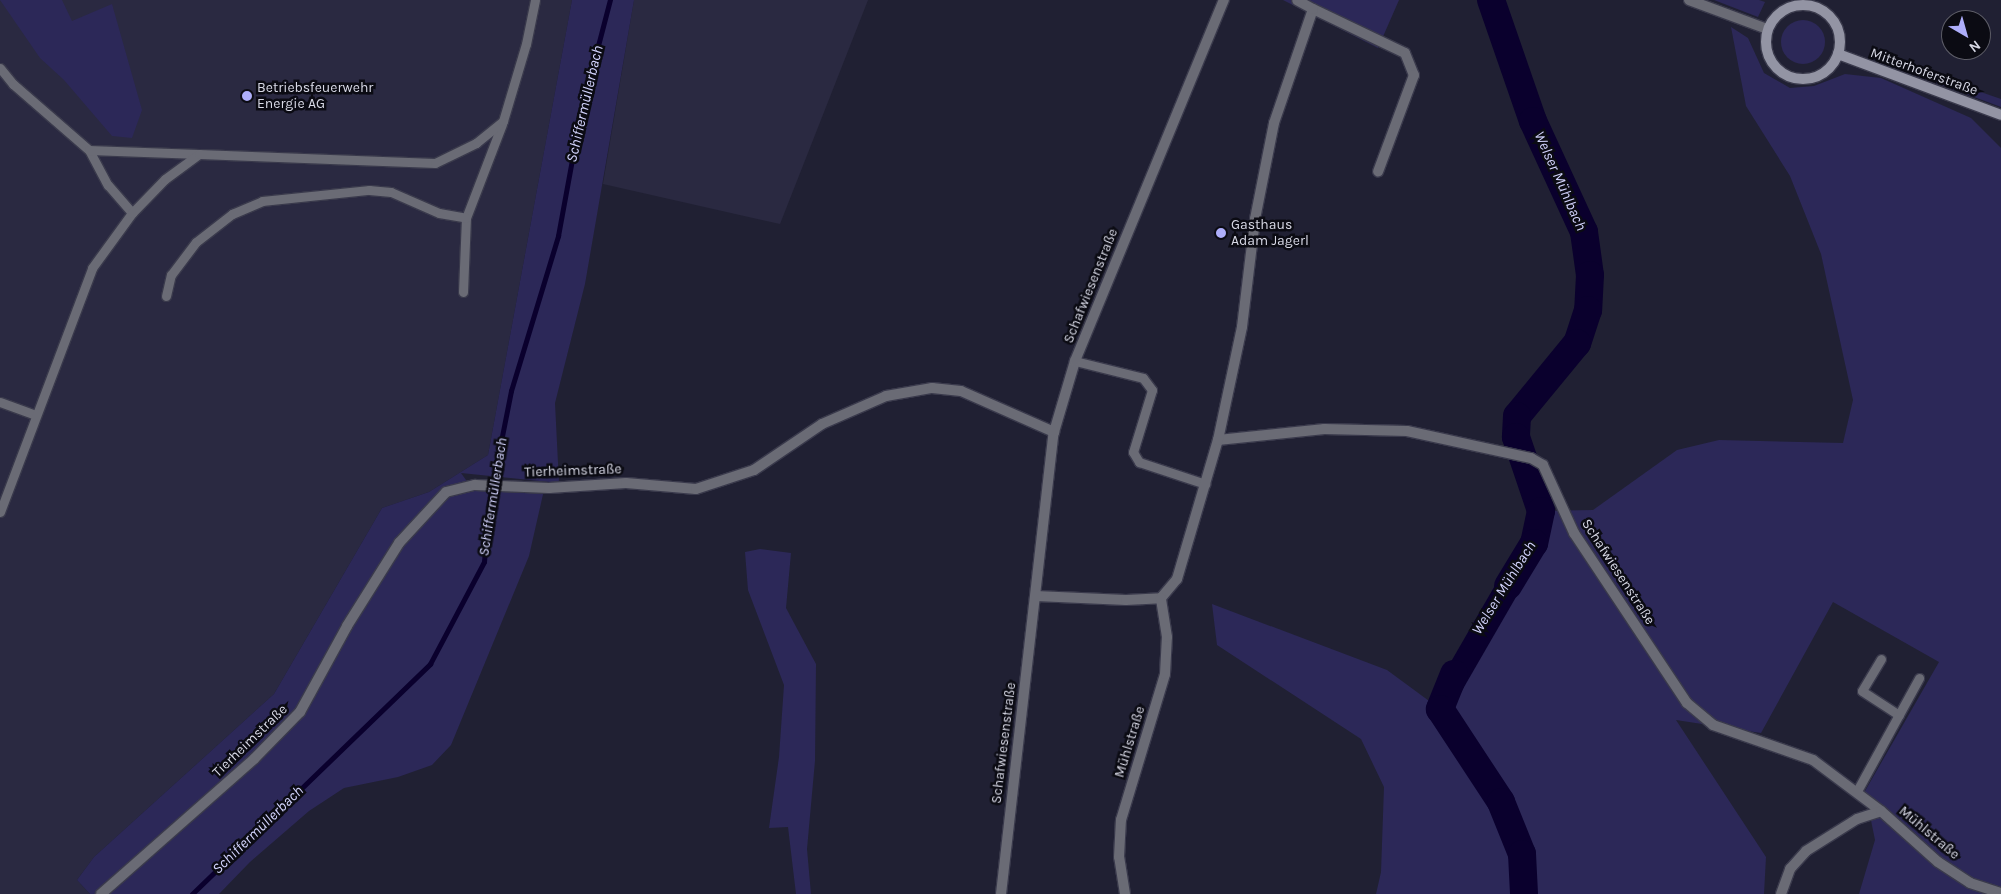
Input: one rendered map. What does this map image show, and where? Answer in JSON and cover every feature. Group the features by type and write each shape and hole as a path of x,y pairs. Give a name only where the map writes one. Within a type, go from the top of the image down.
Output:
{"main road":[{"path":"1815,3 1833,20 1838,32 1838,54 1820,74 1796,78 1774,66 1766,48 1767,30 1773,20 1791,6 1815,3"},
{"name":"Mitterhoferstraße","path":"1838,54 2001,115"}],"street":[{"name":"Schafwiesenstraße","path":"1000,894 1054,432 1075,361 1224,0"},
{"path":"1297,0 1405,53 1414,75 1378,172"},
{"path":"1689,0 1767,30"},
{"path":"1036,596 1126,600 1160,598 1177,579 1218,440 1242,327 1255,219 1274,123 1314,9"},
{"name":"Tierheimstraße","path":"101,894 254,759 300,712 348,626 399,543 446,492 475,485 550,488 626,483 696,489 754,470 822,424 886,396 932,388 961,391 1054,432"},
{"name":"Schafwiesenstraße","path":"1218,440 1324,429 1407,431 1502,449 1531,458 1543,464 1574,533 1687,703 1713,725 1813,760 1857,791 1881,811"},
{"name":"Mühlstraße","path":"1125,894 1119,857 1121,820 1165,674 1167,637 1160,598"},
{"name":"Mühlstraße","path":"1781,894 1790,869 1806,851 1857,819 1881,811 1938,862 1970,882 2001,893"}],"lane":[{"path":"463,292 466,218 503,121 526,44 535,0"},
{"path":"0,68 13,84 89,150 108,185 132,213"},
{"path":"89,150 435,163 476,144 503,121"},
{"path":"0,512 92,268 132,213 165,179 198,154"},
{"path":"166,296 171,275 196,242 232,214 262,201 369,190 391,192 439,213 466,218"},
{"path":"1075,361 1143,378 1152,390 1133,452 1138,462 1205,484"},
{"path":"0,402 36,415"},
{"path":"1881,659 1862,691 1899,715"},
{"path":"1857,791 1919,678"}],"shaded area":[{"path":"0,0 572,0 488,455 429,492 382,508 274,694 94,857 77,880 90,894 0,894"},
{"path":"0,0 62,0 72,21 112,4 142,110 132,138 112,136 64,80 40,58"},
{"path":"572,0 634,0 585,284 555,403 559,483 461,473 471,487 544,490 529,556 451,745 432,765 398,777 344,788 309,811 250,862 219,894 90,894 77,880 94,857 274,694 382,508 429,492 488,455"},
{"path":"634,0 868,0 780,224 603,184"},
{"path":"1283,0 1399,0 1378,48"},
{"path":"1714,0 1759,0 1765,2 1758,17"},
{"path":"1799,20 1807,20 1819,26 1825,42 1819,58 1807,64 1799,64 1787,58 1781,46 1781,38 1787,26"},
{"path":"1731,27 1748,38 1764,73 1790,88 1814,86 1845,74 1881,78 1971,118 2001,148 2001,894 1859,894 1875,840 1865,791 1939,662 1833,602 1761,733 1676,720 1766,857 1764,894 1376,894 1381,872 1384,787 1361,739 1217,645 1212,604 1387,670 1440,709 1537,561 1541,511 1593,510 1677,450 1719,440 1843,443 1853,400 1821,254 1790,176 1746,106"},
{"path":"1874,55 2001,99 2001,107 1872,59"},
{"path":"760,549 791,553 786,608 816,664 815,761 807,849 811,894 796,894 788,827 769,828 779,757 784,685 748,590 745,552"}],"water":[{"path":"1516,549 1537,561 1450,712 1429,700"}],"waterway":[{"name":"Schiffermüllerbach","path":"192,894 430,664 484,562 489,502 511,391 558,236 581,111 610,0"},
{"name":"Welser Mühlbach","path":"1491,0 1533,121 1584,232 1590,275 1588,310 1577,343 1517,416 1516,437 1541,511 1534,543 1508,586"},
{"name":"Welser Mühlbach","path":"1454,674 1440,709 1501,802 1522,854 1524,894"}],"place":[{"name":"Betriebsfeuerwehr Energie AG","path":"247,96"},
{"name":"Gasthaus Adam Jagerl","path":"1221,233"}]}
